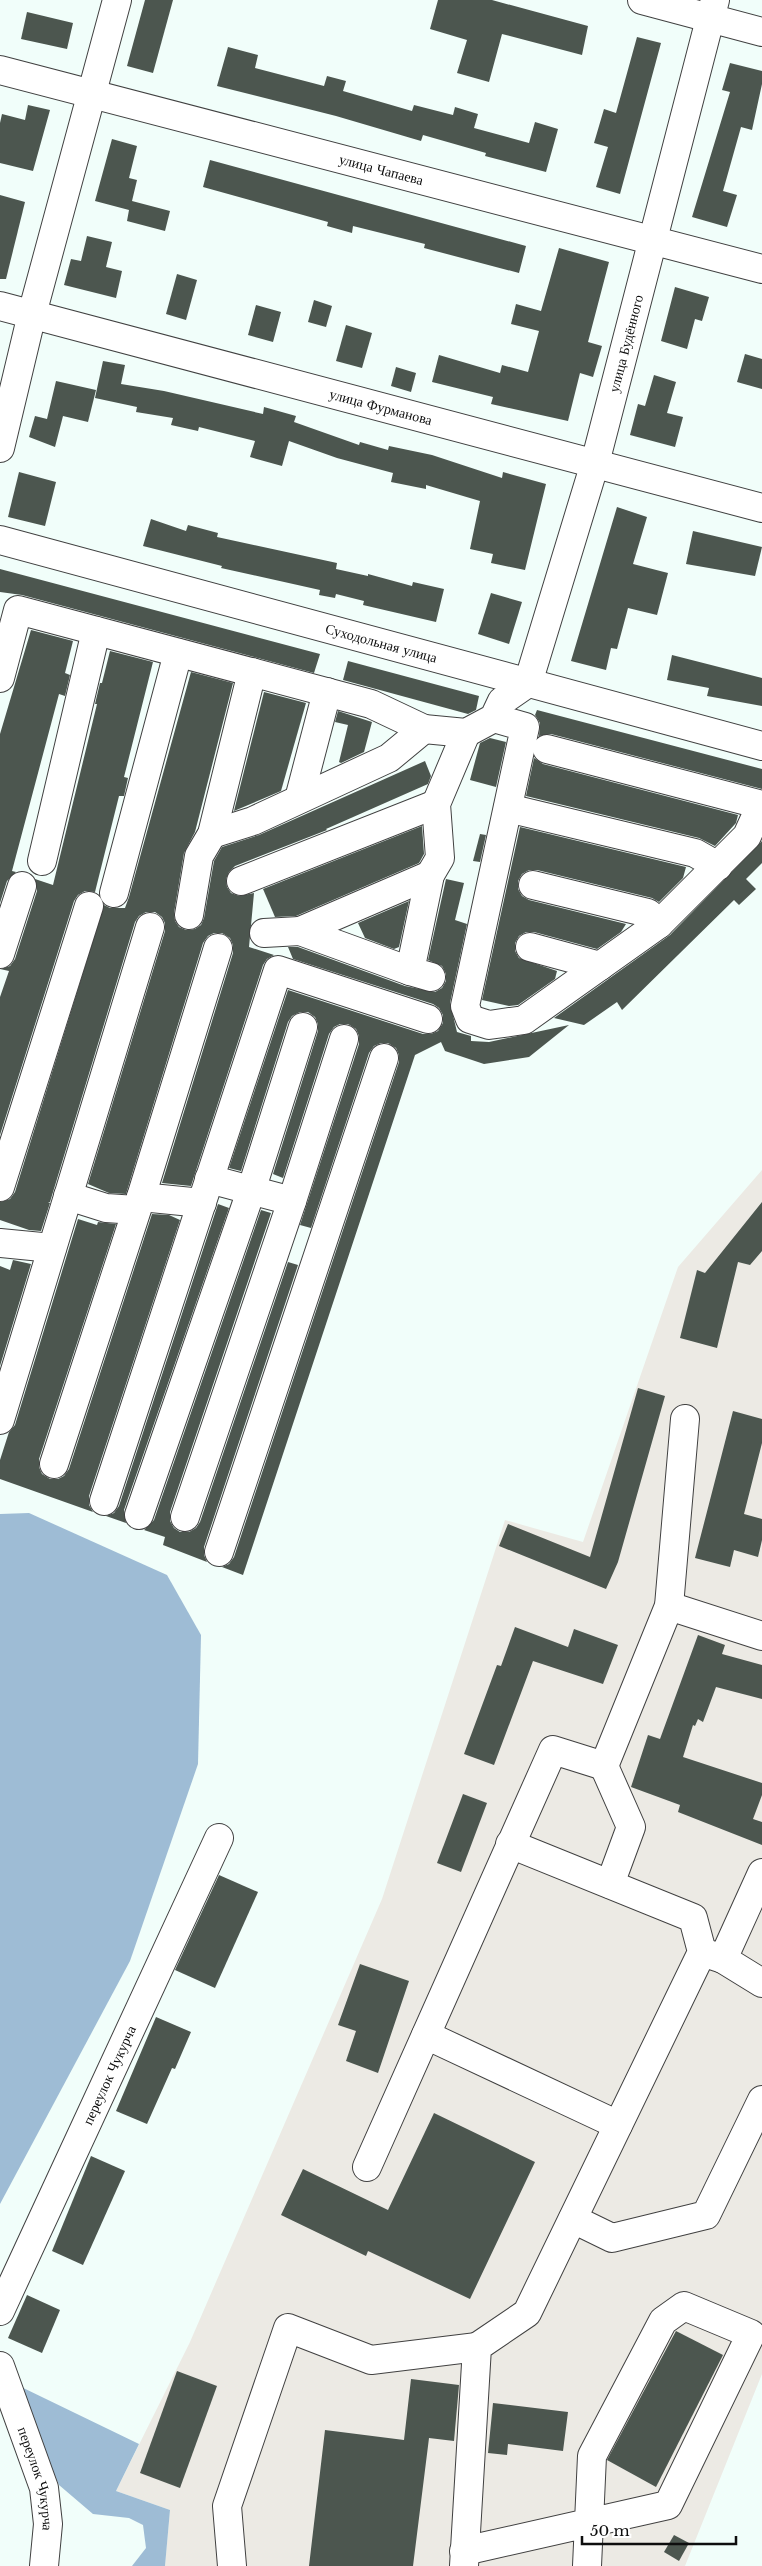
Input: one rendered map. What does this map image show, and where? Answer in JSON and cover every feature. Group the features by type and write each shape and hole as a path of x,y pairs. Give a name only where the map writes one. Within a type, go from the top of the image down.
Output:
{"street":[{"path":"0,448 32,314 117,0"},
{"path":"642,0 712,9 762,32"},
{"name":"улица Будённого","path":"528,683 595,463 712,9"},
{"name":"улица Чапаева","path":"0,70 762,269"},
{"name":"улица Фурманова","path":"0,306 762,508"},
{"name":"Суходольная улица","path":"0,540 762,746"},
{"path":"0,678 18,610 371,704 424,729 466,733 494,718 502,702 528,683"},
{"path":"42,861 96,631"},
{"path":"114,893 178,653"},
{"path":"189,915 199,856 212,834 252,672"},
{"path":"299,800 327,692"},
{"path":"494,718 525,727 465,1006 470,1019 489,1025 524,1020 659,924 747,836 761,805 547,750"},
{"path":"212,834 253,821 389,758 424,729"},
{"path":"300,931 420,974 430,875 440,858 436,804 466,733"},
{"path":"242,881 436,804"},
{"path":"508,808 695,853 718,866"},
{"path":"264,933 300,931 430,875"},
{"path":"534,885 648,913 659,924"},
{"path":"0,954 22,886"},
{"path":"0,1187 89,906"},
{"path":"0,1420 150,927"},
{"path":"54,1464 218,948"},
{"path":"530,948 600,966"},
{"path":"104,1501 278,970 428,1019"},
{"path":"139,1515 251,1191 303,1027"},
{"path":"185,1517 292,1202 344,1039"},
{"path":"219,1552 384,1058"},
{"path":"68,1196 106,1208 206,1191 251,1191 292,1202"},
{"path":"279,1239 320,1253"},
{"path":"0,1243 52,1248"},
{"path":"610,1884 631,1827 604,1766 669,1606 685,1419"},
{"path":"669,1606 762,1636"},
{"path":"367,2168 552,1750 604,1766"},
{"name":"переулок Чукурча","path":"0,2311 219,1838"},
{"path":"510,1844 693,1918 713,1955 762,1983"},
{"path":"232,2566 228,2506 288,2328 371,2360 477,2347 527,2313 618,2125 713,1955 762,1873"},
{"path":"426,2035 618,2125"},
{"path":"573,2218 612,2238 706,2215 762,2100"},
{"path":"477,2347 464,2559 588,2524 668,2505 751,2334 684,2306 663,2321 592,2456 588,2524 587,2566"},
{"name":"переулок Чукурча","path":"0,2366 44,2488 48,2524 44,2566"}],"shaded area":[{"path":"762,1170 762,2374 685,2566 165,2566 170,2510 116,2491 190,2342 382,1899 505,1520 583,1542 678,1267"},
{"path":"29,1513 167,1575 201,1635 198,1764 130,1961 0,2204 0,1514"},
{"path":"13,2383 139,2444 116,2491 170,2510 165,2566 132,2566 146,2548 143,2525 129,2518 93,2514 59,2485"}],"building":[{"path":"145,0 173,0 153,73 127,66"},
{"path":"438,0 492,0 588,26 582,55 502,34 489,82 457,73 467,40 430,29"},
{"path":"27,12 73,23 67,49 21,39"},
{"path":"637,37 661,43 620,194 596,187 608,147 594,143 604,109 616,113"},
{"path":"228,47 258,55 255,68 324,86 327,76 346,81 343,91 412,111 414,105 453,115 455,107 478,114 474,128 529,143 535,122 558,129 546,172 485,156 486,153 423,135 421,141 336,116 217,86"},
{"path":"730,63 762,71 762,84 752,130 741,127 723,191 737,195 727,227 692,217 730,92 722,90"},
{"path":"28,105 50,110 33,171 0,163 0,123 2,114 25,120"},
{"path":"112,139 137,146 129,178 137,180 132,201 170,211 165,231 127,221 129,210 95,201"},
{"path":"210,160 526,246 519,273 424,248 425,244 353,226 352,233 327,226 328,222 203,187"},
{"path":"0,195 25,202 6,279 0,279"},
{"path":"87,236 112,242 106,267 122,271 116,298 64,285 71,259 81,261"},
{"path":"559,248 609,262 588,342 602,346 593,377 580,373 568,421 491,404 493,397 432,382 439,355 500,373 502,365 528,372 539,331 511,324 516,304 541,311"},
{"path":"177,274 197,280 186,320 166,314"},
{"path":"675,287 709,297 702,321 695,319 687,349 661,341"},
{"path":"314,300 332,306 326,327 308,322"},
{"path":"256,305 281,312 273,342 248,335"},
{"path":"346,325 372,333 362,368 336,361"},
{"path":"745,354 762,359 762,389 737,382"},
{"path":"103,361 125,365 121,384 164,391 263,414 264,407 296,416 294,422 359,445 360,442 388,450 389,446 432,455 502,478 503,472 546,484 525,570 491,563 493,554 470,549 480,501 426,485 426,489 391,482 393,473 337,458 289,441 282,466 250,457 255,441 199,427 198,431 171,425 173,418 136,412 137,407 95,398"},
{"path":"396,367 416,373 411,392 391,386"},
{"path":"654,375 676,382 667,413 683,417 675,447 630,435 638,404 645,406"},
{"path":"56,381 96,390 88,422 63,416 55,447 29,437 35,416 47,419"},
{"path":"19,472 56,482 45,526 8,517"},
{"path":"617,507 647,517 633,564 668,573 657,615 628,608 617,649 611,648 606,670 571,661"},
{"path":"151,519 186,531 188,525 218,533 217,537 337,563 336,569 368,576 368,574 412,586 413,582 444,589 436,622 363,605 364,601 336,594 335,598 319,595 320,590 221,568 222,566 143,546"},
{"path":"693,531 762,547 755,576 686,564"},
{"path":"0,569 320,654 314,673 22,595 0,592"},
{"path":"491,593 522,602 509,644 478,634"},
{"path":"31,630 73,641 65,673 70,675 65,696 59,694 12,871 16,872 7,881 0,903 0,734"},
{"path":"110,651 153,662 124,777 128,778 124,796 119,796 95,892 85,891 78,895 74,901 0,1135 0,997 9,971 0,969 10,966 15,959 37,891 35,879 53,885 97,704 95,704 100,683 102,683"},
{"path":"672,655 762,678 762,706 707,696 709,688 667,680"},
{"path":"348,661 479,696 476,710 468,714 343,680"},
{"path":"191,672 233,683 195,832 184,853 174,913 175,921 179,927 186,930 195,929 201,925 204,918 214,861 222,847 259,835 425,761 431,776 428,784 327,830 235,866 229,872 226,879 227,887 231,893 239,896 254,893 249,947 274,955 267,959 263,965 191,1186 162,1183 233,953 233,945 230,938 222,933 214,933 208,936 203,943 126,1194 109,1193 88,1184 165,931 165,923 162,917 155,912 146,912 139,916 135,922 50,1202 48,1202 50,1203 41,1231 29,1230 0,1220 0,1202 10,1199 15,1192 104,905 110,908 125,908 129,897"},
{"path":"264,692 306,703 281,791 234,811"},
{"path":"537,710 762,769 762,789 551,734 539,736 540,723 535,715"},
{"path":"338,711 372,722 364,752 341,763 339,762 348,725 335,722"},
{"path":"490,738 506,742 496,787 470,780 480,743"},
{"path":"534,758 543,764 738,815 736,823 715,846 699,838 526,796"},
{"path":"422,826 424,854 419,863 296,916 275,917 263,889"},
{"path":"520,827 686,867 683,878 659,902 652,898 537,870 529,870 522,874 518,881 518,889 522,896 529,900 626,924 621,932 597,949 534,932 526,932 519,936 515,943 515,951 519,958 557,971 555,979 518,1005 509,1006 482,1000"},
{"path":"480,834 486,835 480,862 473,861"},
{"path":"762,841 762,863 746,879 756,889 739,905 734,900 622,1010 617,1002 584,1025 554,1018 670,935"},
{"path":"446,879 464,883 455,920 467,924 450,1003 457,1032 471,1036 471,1041 489,1042 569,1025 529,1057 484,1064 445,1051 441,1042 415,1055 243,1575 222,1567 229,1564 234,1557 399,1062 396,1048 388,1043 374,1046 369,1053 311,1228 300,1225 359,1044 359,1036 356,1029 348,1024 340,1024 334,1027 329,1034 283,1178 273,1174 318,1031 315,1017 308,1012 300,1012 292,1016 288,1022 241,1171 229,1168 288,990 423,1034 431,1034 438,1031 443,1023 443,1015 439,1008 433,1004 293,959 288,947 298,947 405,986 435,992 442,988 446,981 446,974 442,966 428,960"},
{"path":"409,901 399,947 394,949 365,938 358,923"},
{"path":"762,1202 762,1251 750,1265 738,1262 717,1348 680,1338 697,1270 705,1273"},
{"path":"218,1204 229,1208 124,1510 126,1523 106,1516 114,1513 119,1506"},
{"path":"261,1210 271,1213 170,1512 170,1521 174,1528 180,1532 189,1532 196,1528 200,1522 288,1262 298,1265 204,1547 204,1555 207,1562 163,1545 165,1537 144,1530 154,1520"},
{"path":"152,1214 169,1215 180,1220 89,1496 89,1505 93,1512 0,1479 0,1460 9,1432 15,1425 78,1219 97,1225 98,1222 116,1224 39,1459 39,1467 42,1474 50,1479 58,1479 64,1476 69,1469"},
{"path":"13,1260 31,1264 0,1366 0,1266 10,1270"},
{"path":"638,1388 665,1396 618,1562 606,1589 499,1546 508,1524 590,1557"},
{"path":"733,1411 762,1419 762,1443 744,1514 762,1519 762,1540 758,1557 734,1550 730,1567 695,1558"},
{"path":"515,1627 568,1647 574,1629 618,1645 603,1684 533,1661 494,1765 464,1754 497,1665 501,1666"},
{"path":"698,1635 725,1645 722,1654 762,1665 762,1699 716,1687 703,1722 698,1719 695,1726 693,1725 683,1757 762,1783 762,1795 753,1819 762,1822 762,1845 678,1812 680,1805 631,1787 648,1735 660,1739"},
{"path":"463,1794 487,1803 461,1872 437,1863"},
{"path":"219,1875 258,1892 215,1988 175,1970"},
{"path":"360,1964 409,1981 378,2073 346,2061 356,2031 338,2025"},
{"path":"156,2017 191,2032 175,2069 172,2068 147,2124 116,2111"},
{"path":"434,2113 535,2162 470,2299 368,2251 366,2256 281,2215 303,2169 388,2210"},
{"path":"91,2156 125,2171 83,2265 52,2251"},
{"path":"27,2295 60,2310 42,2353 8,2338"},
{"path":"676,2331 723,2355 656,2487 607,2460"},
{"path":"177,2371 217,2386 180,2488 140,2473"},
{"path":"411,2379 459,2385 454,2441 429,2438 413,2566 309,2566 325,2430 404,2440"},
{"path":"493,2403 568,2412 563,2451 508,2444 507,2455 488,2453"},
{"path":"674,2535 689,2543 679,2561 664,2552"}]}
